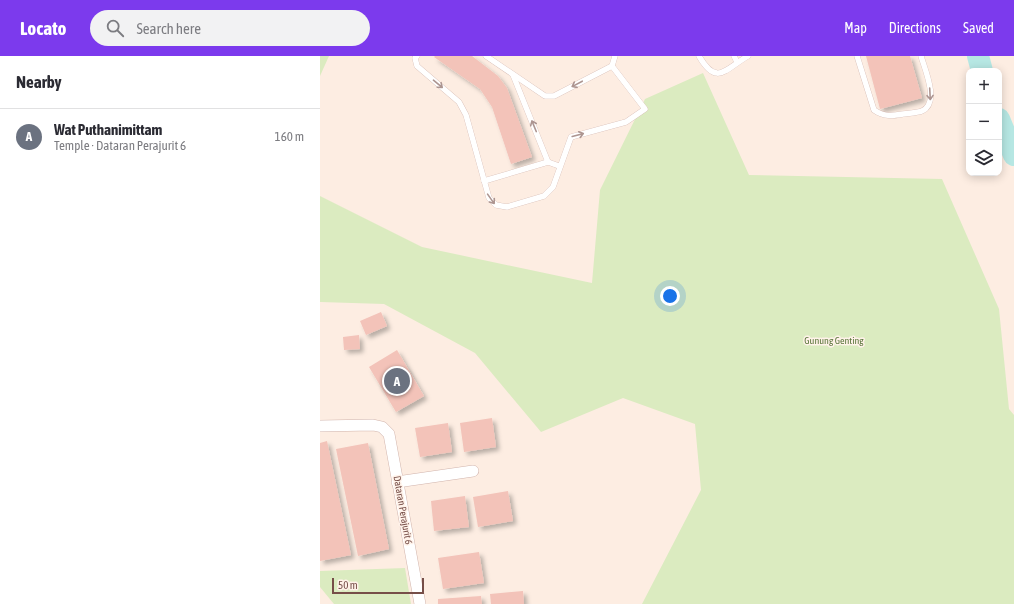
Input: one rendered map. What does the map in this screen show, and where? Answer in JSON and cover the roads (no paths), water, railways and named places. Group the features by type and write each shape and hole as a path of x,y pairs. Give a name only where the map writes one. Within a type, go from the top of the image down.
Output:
{"street":[{"name":"Dataran Perajurit 6","path":"320,426 373,425 382,428 389,434 420,604"},
{"path":"397,482 473,471"}],"lane":[{"path":"417,56 415,58 417,66 459,102 466,115 489,198 496,205 507,207 544,196 552,187 571,137 626,122 645,109 612,66"},
{"path":"486,56 545,96 554,96 612,66 615,56"},
{"path":"699,56 706,68 714,73 721,74 748,56"},
{"path":"734,56 738,62"},
{"path":"857,56 874,110 881,115 891,116 923,110 930,104 932,94 921,56"},
{"path":"513,74 548,162"},
{"path":"484,182 548,162 559,166"}],"waterway":[{"path":"978,56 981,68"},
{"path":"1002,126 1014,155"}],"place":[{"name":"Wat Puthanimittam","path":"397,381"}],"park label":[{"name":"Gunung Genting","path":"834,340"}]}
